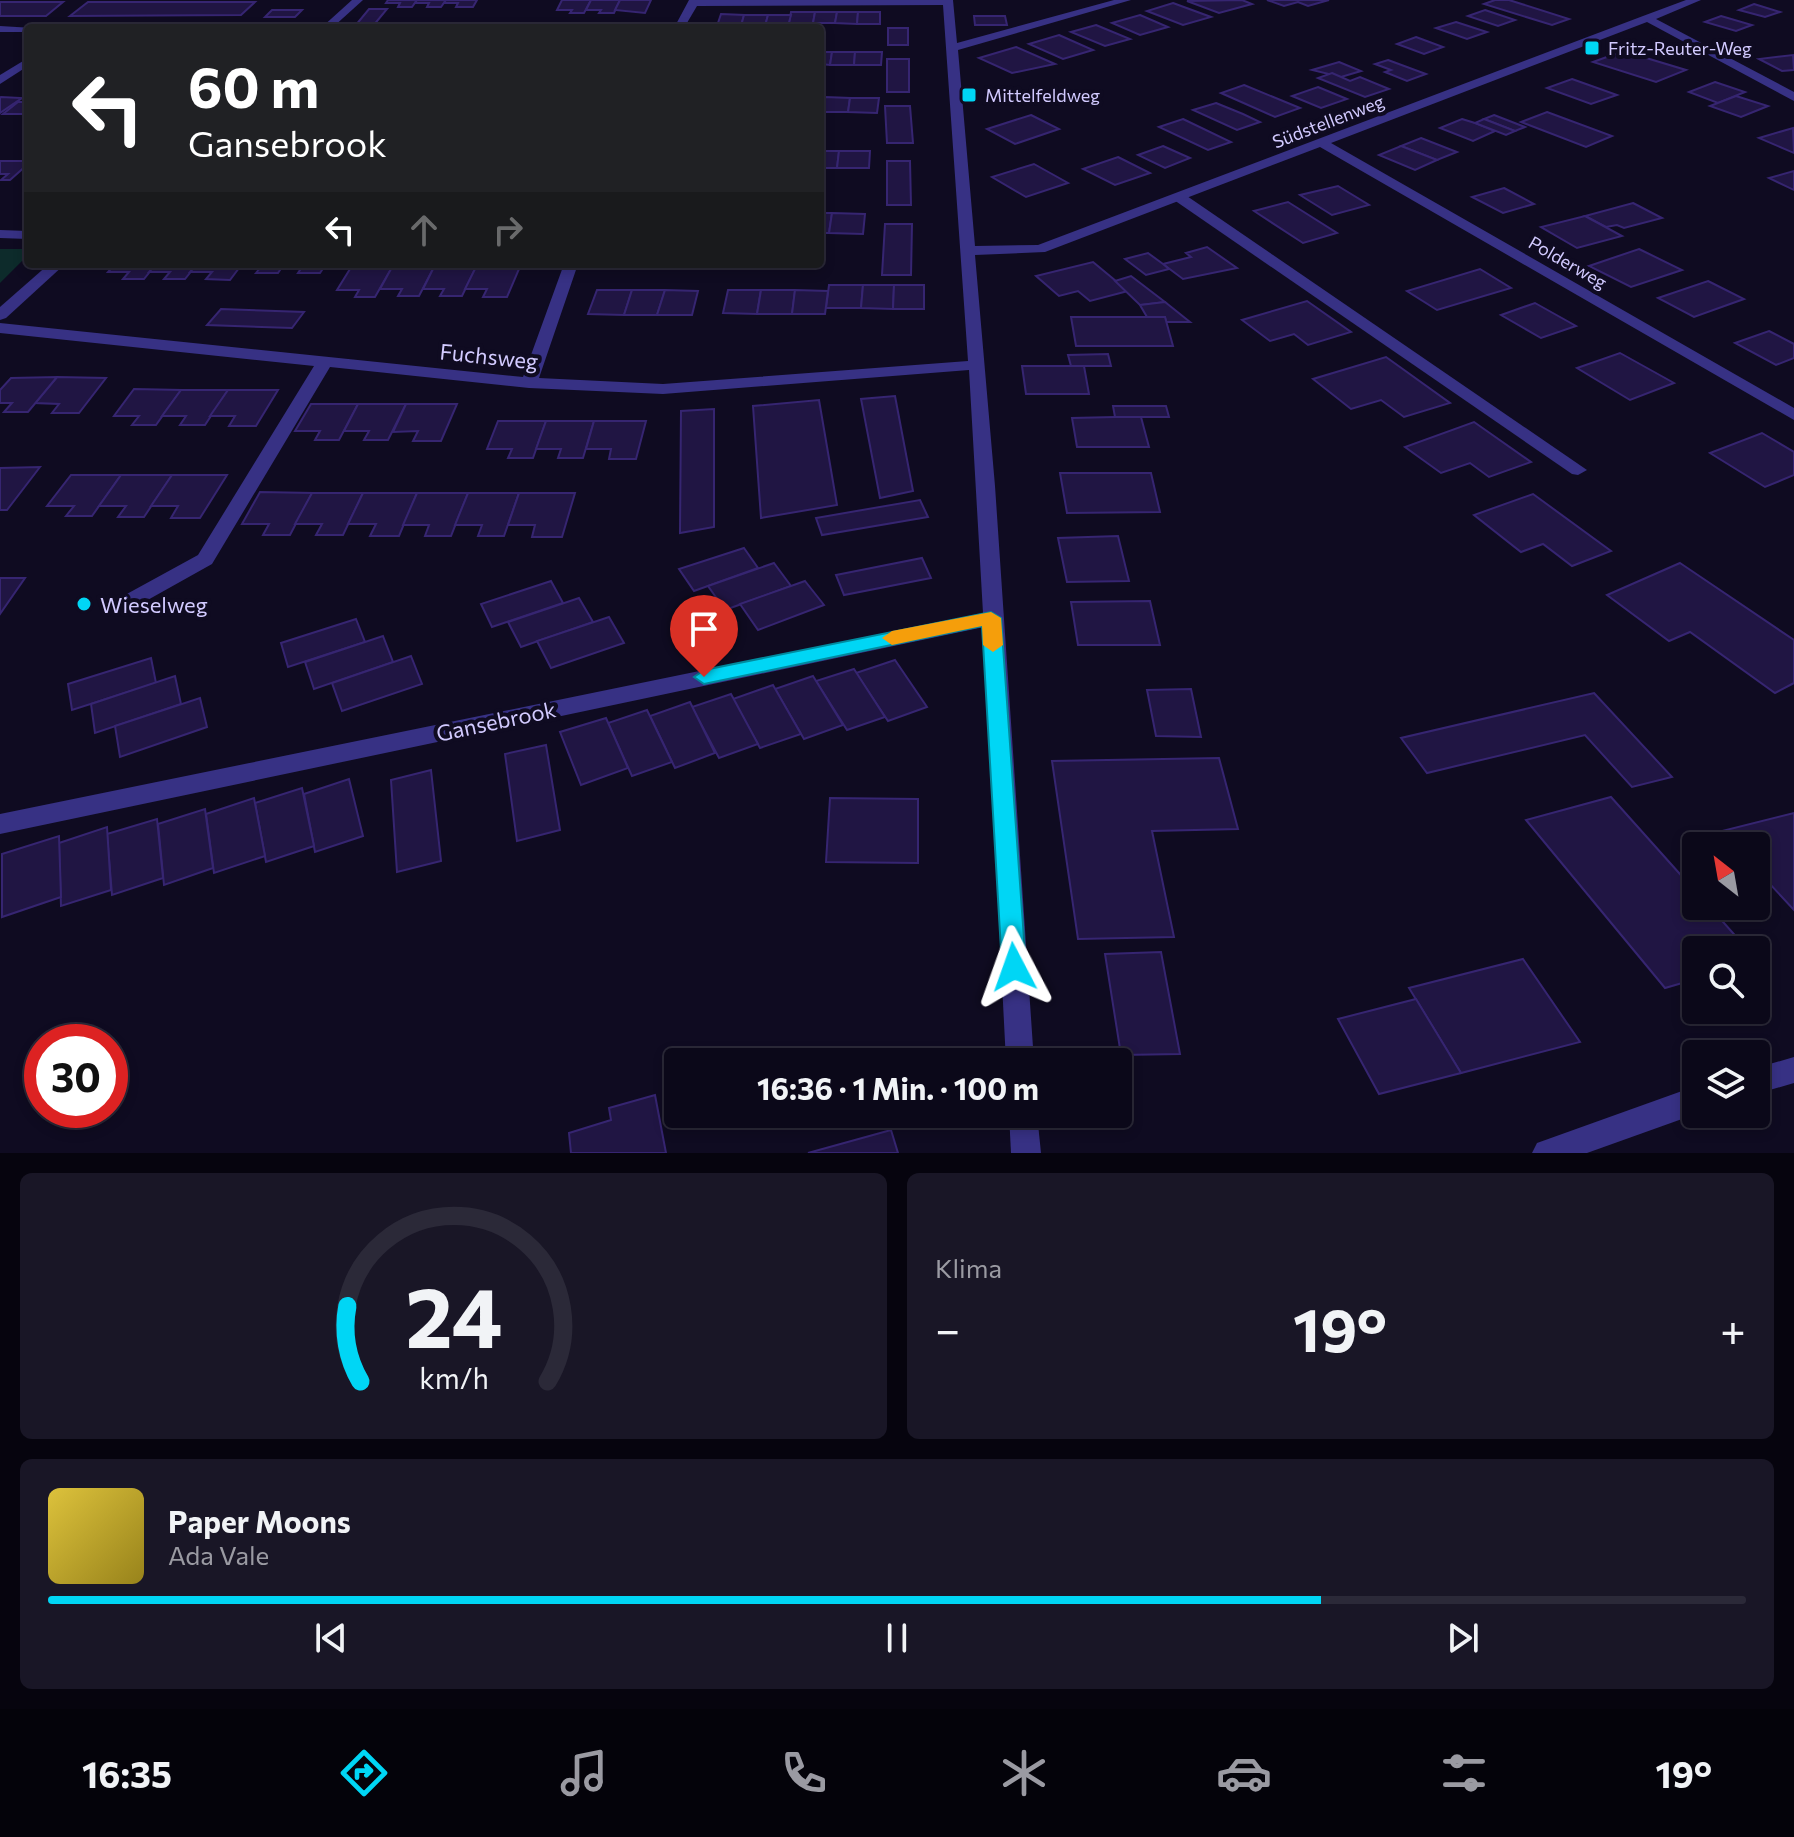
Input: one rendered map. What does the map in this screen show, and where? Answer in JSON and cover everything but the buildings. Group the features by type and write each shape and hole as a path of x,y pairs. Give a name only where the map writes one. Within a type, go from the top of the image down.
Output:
{"street":[{"path":"331,24 358,0"},
{"path":"952,48 1126,0"},
{"name":"Südstellenweg","path":"967,251 1040,249 1696,0"},
{"path":"681,24 694,1 948,1 974,365 986,486 991,618 1019,1048"},
{"path":"1647,18 1794,97"},
{"path":"0,29 24,29"},
{"path":"0,80 24,64"},
{"name":"Polderweg","path":"1322,143 1794,415"},
{"path":"1179,197 1578,470"},
{"path":"0,234 24,235"},
{"path":"0,315 53,268"},
{"path":"529,383 570,268"},
{"name":"Fuchsweg","path":"0,328 529,383 663,389 974,365"},
{"path":"121,606 205,559 326,360"},
{"name":"Gansebrook","path":"0,824 991,618"},
{"path":"1770,1077 1794,1070"},
{"path":"1547,1153 1682,1105"},
{"path":"1024,1128 1026,1153"}],"green space":[{"path":"0,249 24,249 24,259 0,283"}],"slow traffic":[{"path":"892,638 991,618 993,645"}],"place":[{"name":"Fritz-Reuter-Weg","path":"1592,48"},
{"name":"Mittelfeldweg","path":"969,95"},
{"name":"Wieselweg","path":"84,604"}],"route":[{"path":"704,677 991,618 1014,967"}]}
